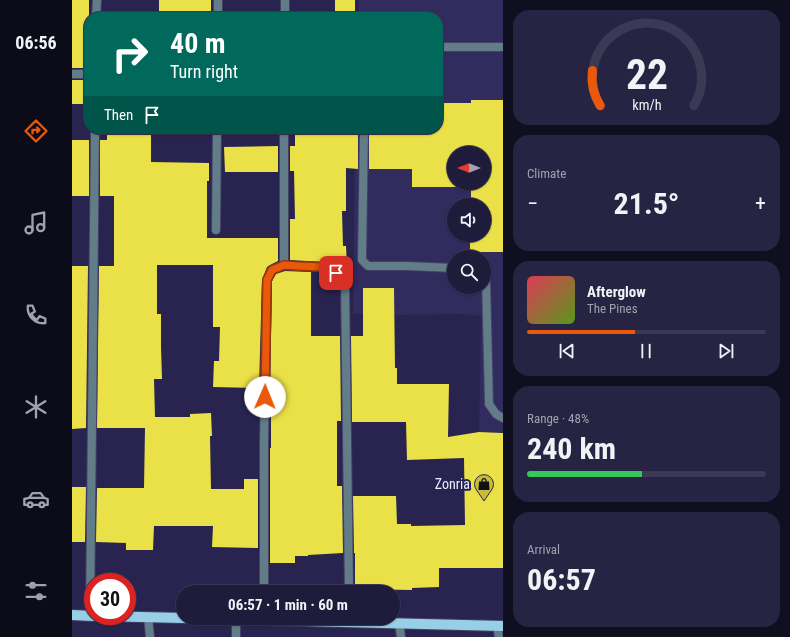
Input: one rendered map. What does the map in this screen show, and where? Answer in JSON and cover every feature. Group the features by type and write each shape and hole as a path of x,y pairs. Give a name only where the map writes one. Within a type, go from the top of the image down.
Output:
{"main road":[{"path":"72,615 84,616"},
{"path":"136,617 176,618"},
{"path":"400,623 500,626"}],"street":[{"path":"96,12 97,0"},
{"path":"218,0 218,12"},
{"path":"285,0 285,12"},
{"path":"443,47 503,47"},
{"path":"72,74 84,74"},
{"path":"94,573 95,134"},
{"path":"216,230 217,134"},
{"path":"284,134 284,265"},
{"path":"364,134 362,260 368,266 447,268"},
{"path":"264,585 264,441 267,280 272,270 284,265 324,267 336,273 345,285 349,585"},
{"path":"486,294 489,404 496,414 503,418"},
{"path":"148,617 150,637"},
{"path":"236,625 236,637"},
{"path":"399,625 401,637"},
{"path":"499,637 500,626"}],"shaded area":[{"path":"359,0 503,0 503,432 479,432 481,316 463,314 353,314 355,134 443,134 443,12 358,12"}],"building":[{"path":"72,0 89,0 89,12 84,12 84,68 72,68"},
{"path":"159,0 211,0 211,12 159,12"},
{"path":"335,0 355,0 355,12 335,12"},
{"path":"72,80 84,80 84,104 72,104"},
{"path":"471,100 503,100 503,252 491,252 491,250 470,250 470,242 491,242 491,198 471,198 471,190 491,190 491,146 447,146 447,187 412,187 412,169 369,169 369,134 443,134 443,103 471,103"},
{"path":"107,134 151,134 151,162 209,163 209,181 207,181 207,238 278,238 278,261 267,267 262,280 259,388 213,387 214,361 219,361 220,327 213,327 213,265 157,265 157,314 161,314 162,379 154,379 155,417 190,417 190,414 211,413 211,489 244,489 244,479 258,479 258,548 212,547 213,526 154,526 153,550 126,550 126,543 96,542 97,488 144,488 145,428 97,428 99,266 114,266 114,196 100,196 100,140 107,140"},
{"path":"295,134 358,134 358,169 346,168 346,211 342,211 343,246 346,246 347,266 335,266 324,262 290,260 290,219 295,219 294,171 290,171 290,146 295,146"},
{"path":"72,140 89,140 89,196 72,196"},
{"path":"278,146 278,172 225,172 224,147"},
{"path":"72,266 88,266 86,428 72,429"},
{"path":"285,271 311,272 311,336 340,336 341,421 337,421 337,486 342,486 343,553 295,556 295,563 270,563 270,389 272,281 276,274"},
{"path":"363,288 394,288 395,368 397,368 397,384 449,384 448,437 479,432 503,433 503,568 439,568 439,587 400,590 400,585 355,585 353,496 396,496 397,524 411,524 411,526 465,525 464,458 407,460 406,422 352,422 351,336 363,336"},
{"path":"72,487 86,487 85,542 72,542"}],"place":[{"name":"Zonria","path":"484,501"}],"route":[{"path":"265,397 267,280 272,270 284,265 324,267 336,273"}]}
